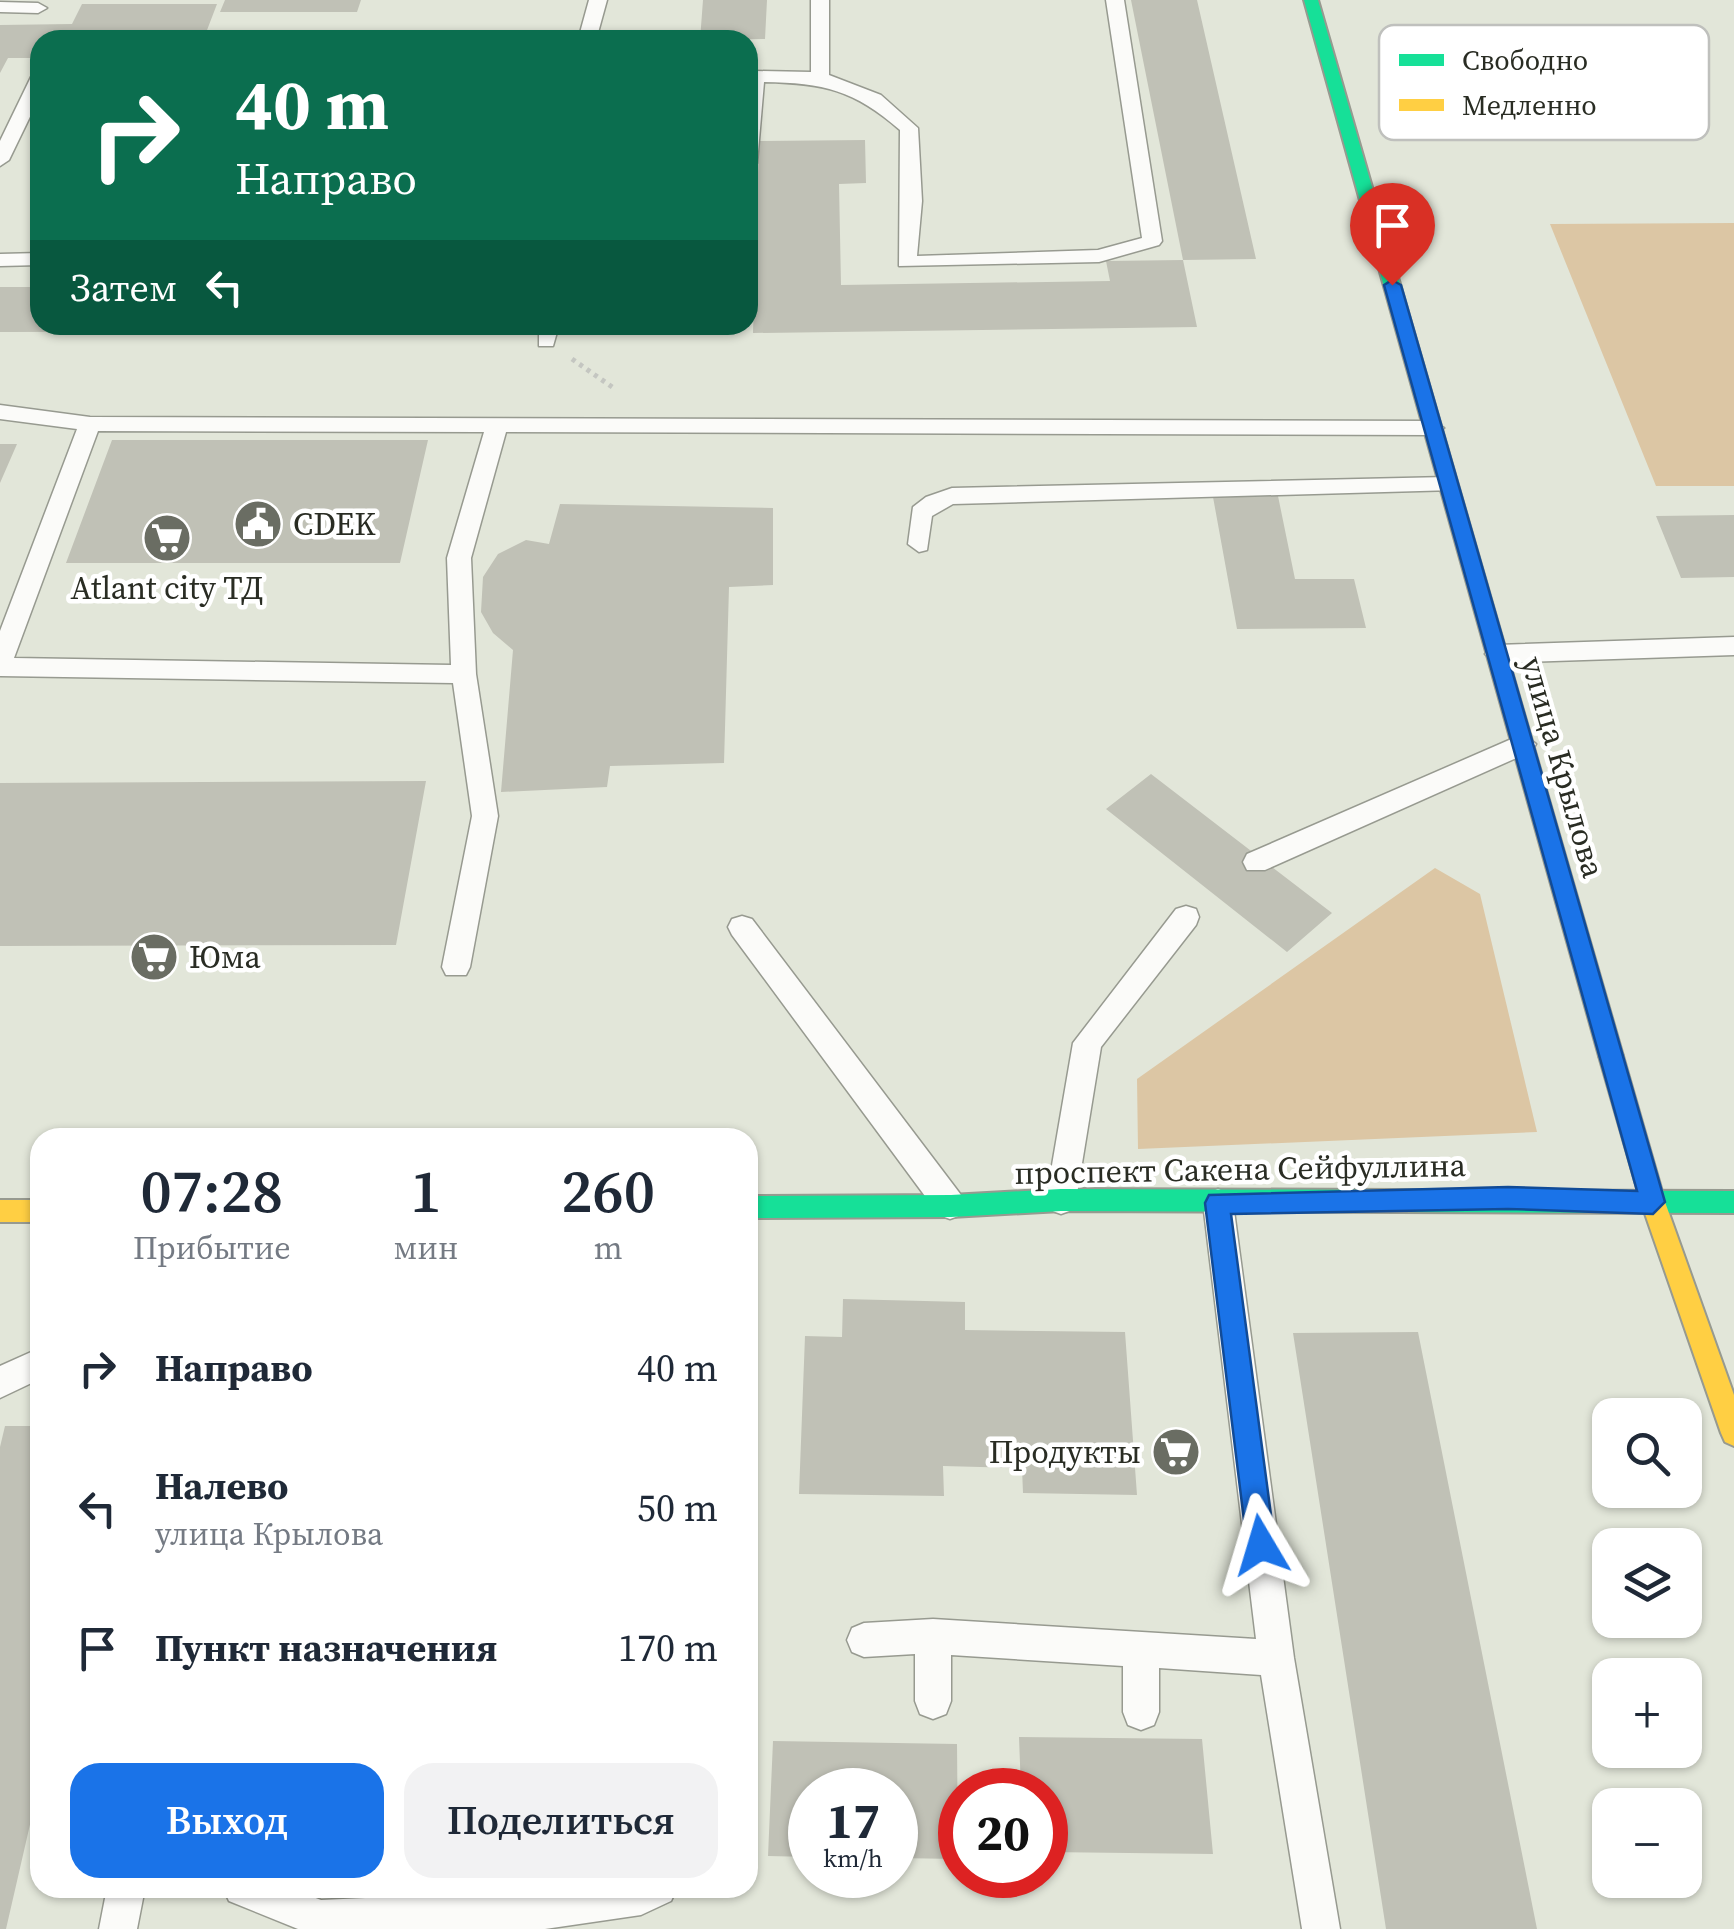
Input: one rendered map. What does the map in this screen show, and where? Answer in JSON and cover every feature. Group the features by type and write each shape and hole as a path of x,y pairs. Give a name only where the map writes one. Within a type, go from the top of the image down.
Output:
{"street":[{"name":"улица Крылова","path":"1311,0 1653,1202 1734,1433"},
{"name":"проспект Сакена Сейфуллина","path":"758,1207 951,1206 1061,1200 1218,1203 1508,1198 1734,1202"},
{"path":"0,1211 30,1210"}],"lane":[{"path":"590,30 598,0"},
{"path":"820,0 820,78"},
{"path":"758,76 820,78 875,99 909,128 912,201 906,262 1099,256 1152,242 1115,0"},
{"path":"0,7 38,8"},
{"path":"0,160 30,97"},
{"path":"0,260 30,259"},
{"path":"0,412 90,424 1433,428"},
{"path":"90,424 0,665 464,674"},
{"path":"456,967 485,816 464,674 459,558 496,428"},
{"path":"918,544 922,513 934,502 952,496 1448,485"},
{"path":"1497,654 1734,646"},
{"path":"1256,862 1523,744"},
{"path":"1061,1200 1087,1043 1186,916"},
{"path":"742,927 951,1206"},
{"path":"1218,1203 1276,1658 1321,1929"},
{"path":"0,1382 30,1368"},
{"path":"864,1640 933,1636 1276,1658"},
{"path":"932,1701 933,1636"},
{"path":"1141,1652 1141,1712"},
{"path":"118,1929 124,1898"},
{"path":"267,1898 321,1919 573,1909 631,1898"}],"path":[{"path":"551,335 669,428"}],"shaded area":[{"path":"1734,223 1734,486 1656,486 1550,224"},
{"path":"1435,868 1480,894 1537,1132 1138,1149 1137,1079"}],"building":[{"path":"225,0 361,0 357,12 220,12"},
{"path":"703,0 767,0 765,39 758,39 758,30 701,30"},
{"path":"1131,0 1197,0 1256,259 1183,260"},
{"path":"82,4 217,4 207,30 30,30 30,58 8,58 0,73 0,25 72,24"},
{"path":"865,140 866,183 839,184 841,285 1110,281 1106,261 1183,260 1197,327 758,333 759,141"},
{"path":"0,287 30,287 30,332 0,332"},
{"path":"112,440 428,440 400,563 66,563"},
{"path":"0,444 17,444 0,483"},
{"path":"1278,496 1295,579 1354,579 1366,628 1237,629 1213,497"},
{"path":"560,504 773,508 773,585 729,587 724,763 610,766 607,787 501,792 513,650 493,633 481,612 483,577 498,554 526,540 549,544"},
{"path":"1734,515 1734,577 1681,578 1656,516"},
{"path":"1151,774 1332,913 1287,952 1106,809"},
{"path":"426,781 396,945 0,946 0,783"},
{"path":"843,1299 965,1302 965,1330 1125,1332 1137,1495 1023,1493 1022,1468 943,1466 944,1496 799,1494 805,1336 842,1337"},
{"path":"1418,1332 1537,1929 1386,1929 1293,1333"},
{"path":"5,1426 30,1426 30,1825 6,1929 0,1929 0,1447"},
{"path":"1019,1737 1202,1739 1213,1854 1068,1852 1068,1768 1020,1768"},
{"path":"773,1741 957,1744 957,1768 938,1768 938,1859 918,1858 918,1768 788,1768 788,1856 768,1856"}],"traffic: fast":[{"path":"1311,0 1611,1056"},
{"path":"758,1207 951,1206 1061,1200 1734,1202"}],"traffic: slow":[{"path":"1611,1056 1653,1202 1734,1433"},
{"path":"0,1211 30,1211"}],"place":[{"name":"CDEK","path":"258,524"},
{"name":"Atlant city ТД","path":"167,538"},
{"name":"Юма","path":"154,957"},
{"name":"Продукты","path":"1176,1452"}],"route":[{"path":"1261,1545 1218,1203 1508,1198 1653,1202 1392,285"}]}
